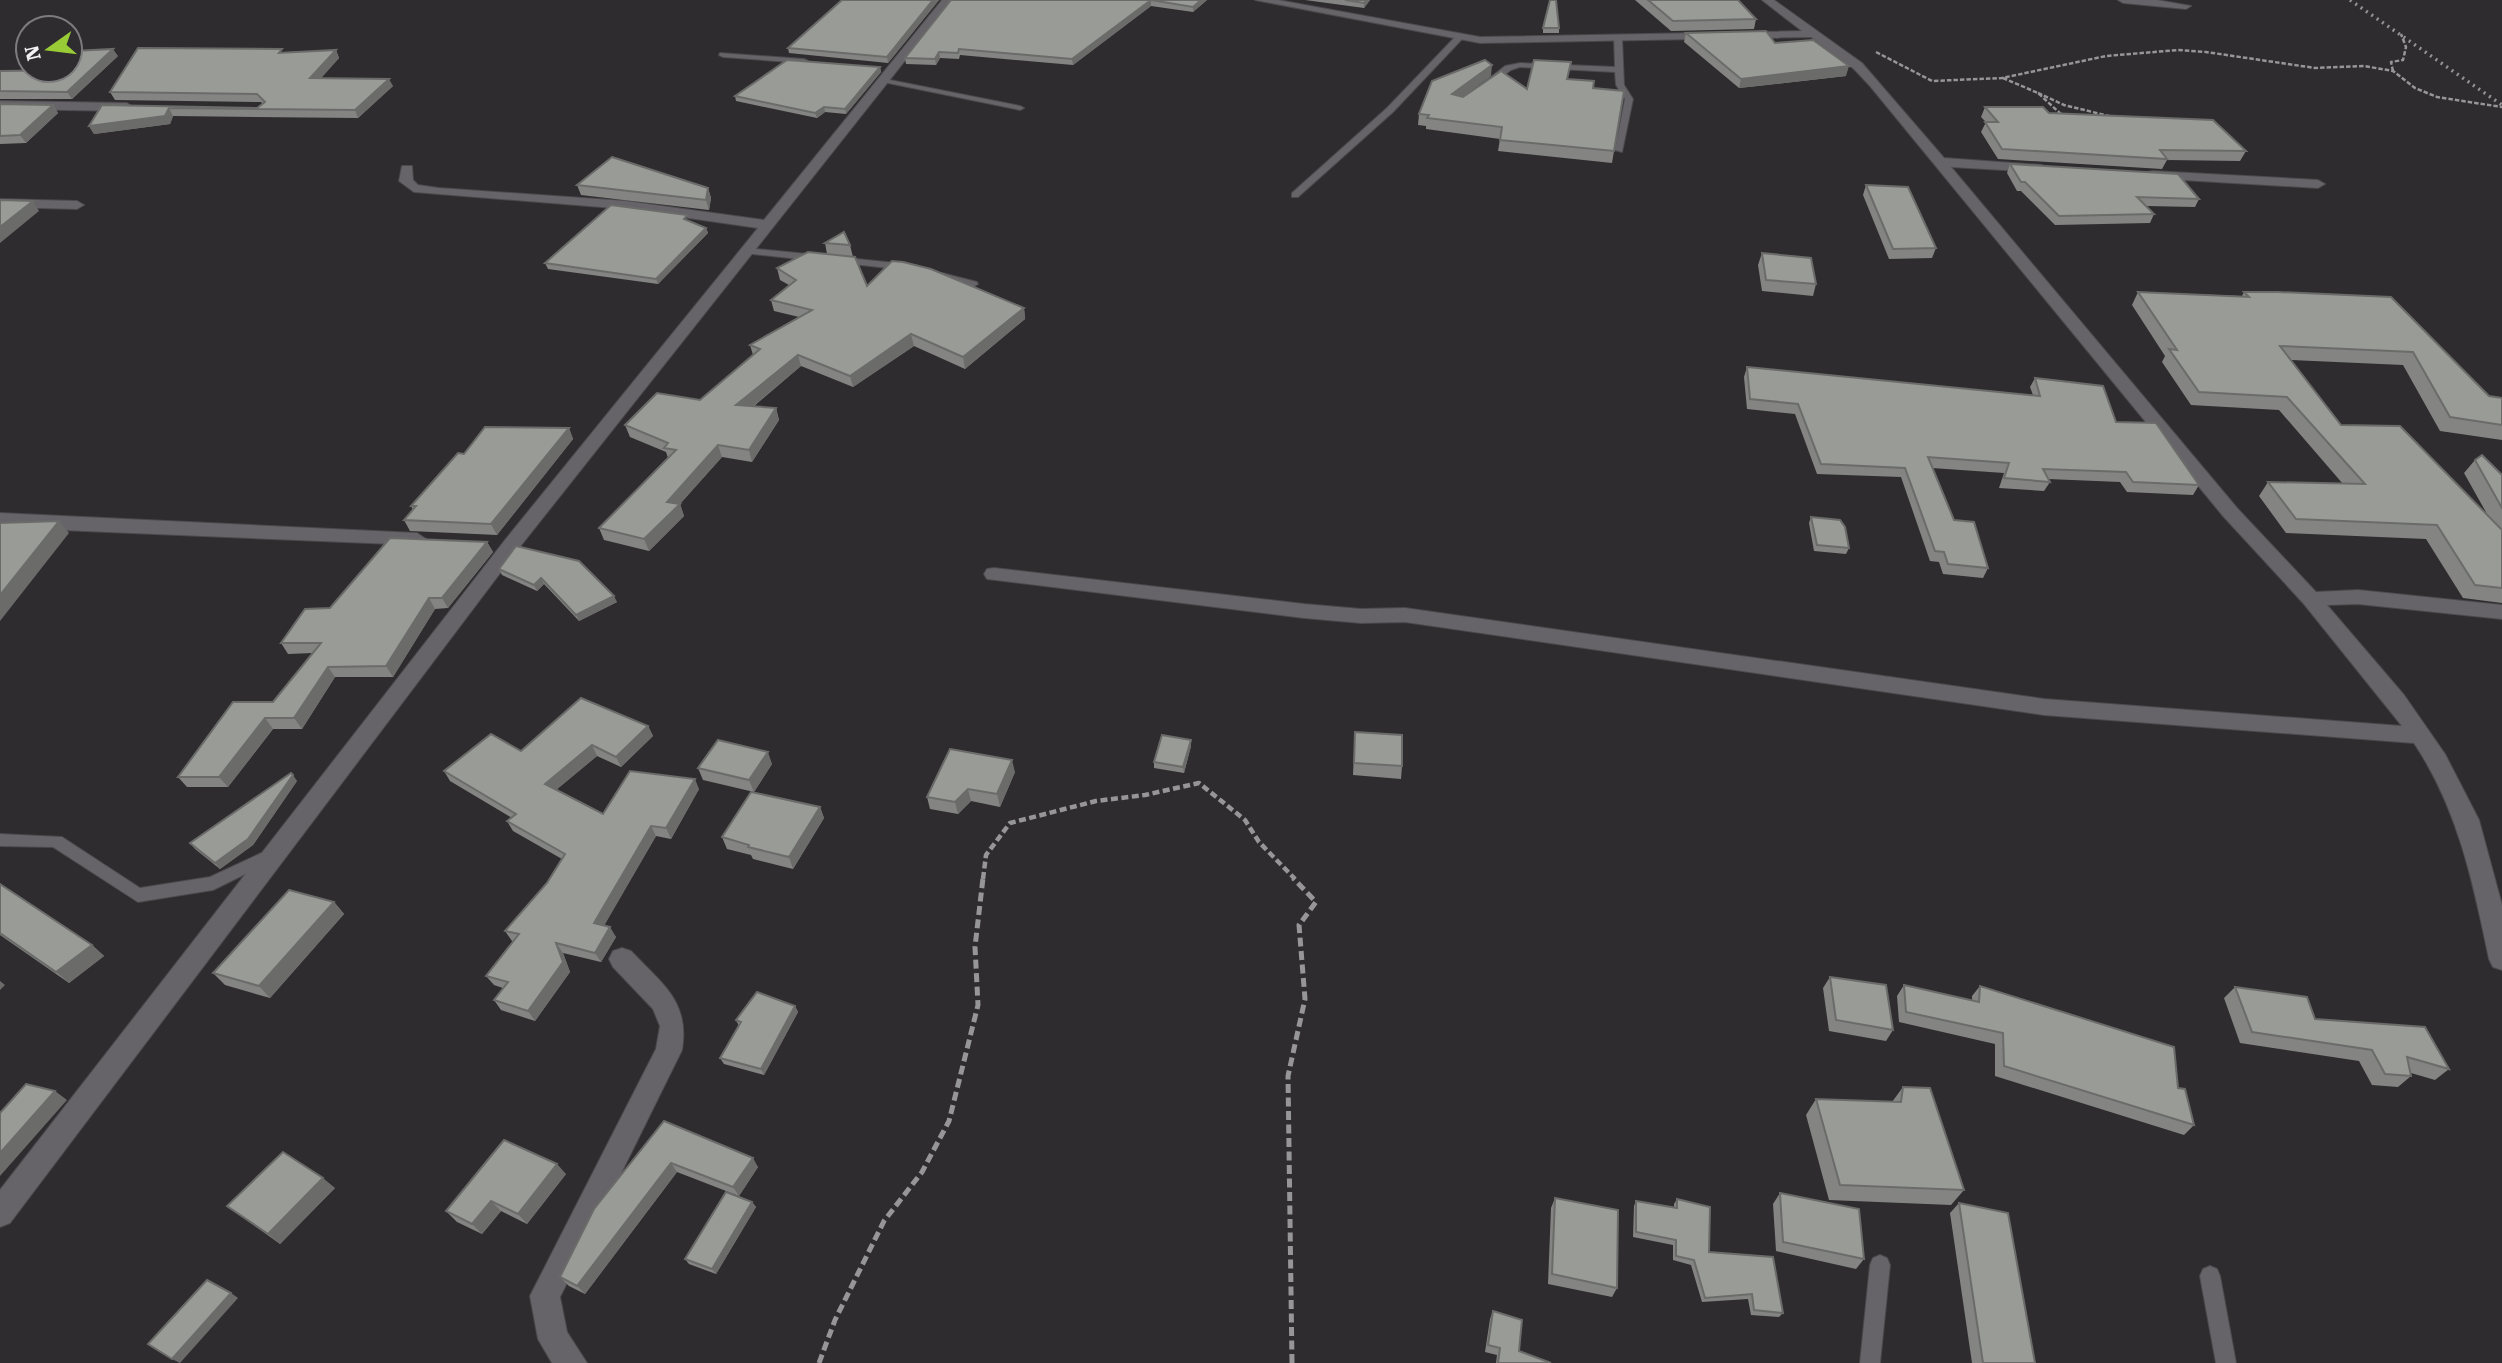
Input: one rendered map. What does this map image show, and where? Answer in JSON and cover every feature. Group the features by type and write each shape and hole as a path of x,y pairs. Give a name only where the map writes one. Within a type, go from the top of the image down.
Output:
{"street":[{"path":"0,1213 512,544 746,251 885,71 948,0"},
{"path":"1259,0 1460,37 1514,40 1814,34"},
{"path":"1767,0 1775,0"},
{"path":"1767,0 1857,66 1874,83 2230,512 2311,600 2396,700 2437,761 2467,820 2483,874 2502,959"},
{"path":"2123,0 2186,6"},
{"path":"0,105 148,107"},
{"path":"1939,162 2048,168"},
{"path":"407,169 406,181 414,188 439,192 625,205 766,225"},
{"path":"2142,174 2318,184"},
{"path":"0,203 77,205"},
{"path":"0,519 13,522 443,541"},
{"path":"485,542 512,544"},
{"path":"994,574 1304,611 1362,616 1405,615 2044,707 2419,735"},
{"path":"2311,600 2358,597 2502,612"},
{"path":"571,1363 553,1339 545,1296 669,1051 673,1026 663,1002 622,959"}],"lane":[{"path":"1295,195 1390,110 1460,37"},
{"path":"1618,38 1620,85 1629,99 1619,149"},
{"path":"723,55 815,62"},
{"path":"1478,90 1508,68 1520,65 1619,69"},
{"path":"885,71 1020,108"},
{"path":"746,251 917,270"},
{"path":"928,273 974,284"},
{"path":"0,840 56,841 138,895 213,883 273,853"},
{"path":"1870,1363 1880,1265"},
{"path":"2210,1276 2226,1363"}],"path":[{"path":"2393,71 2390,62 2403,60 2407,52 2408,45 2401,33"},
{"path":"1875,51 1904,63 1932,81 2002,78 2106,56 2178,50 2315,68 2364,66 2393,71 2415,88 2437,97 2502,107"},
{"path":"2002,78 2064,105 2095,110 2120,120"},
{"path":"2038,93 2063,116"},
{"path":"820,1363 835,1320 884,1221 922,1172 949,1121 978,1005 975,947 986,855 1010,823 1083,804 1199,783 1245,820 1259,842 1316,902 1299,925 1305,999 1288,1076 1292,1363"}],"building":[{"path":"842,0 933,0 887,57 788,48"},
{"path":"951,0 1151,0 1072,59 959,49 958,53 939,52 935,59 905,58"},
{"path":"1151,0 1201,0 1193,7"},
{"path":"1345,0 1366,0 1364,3"},
{"path":"1550,0 1556,0 1559,28 1543,28"},
{"path":"1648,0 1738,0 1756,19 1673,21"},
{"path":"1766,31 1775,43 1813,40 1849,66 1741,79 1686,33"},
{"path":"138,48 282,49 279,53 336,50 310,78 389,79 355,110 169,108 165,116 89,126 102,105 257,108 265,102 257,94 110,92"},
{"path":"113,49 84,76 84,50"},
{"path":"787,60 880,67 845,109 824,107 815,113 735,96"},
{"path":"1485,60 1492,65 1452,94 1463,97 1501,71 1527,89 1534,60 1571,62 1567,79 1594,81 1593,88 1624,91 1614,151 1500,140 1502,127 1427,118 1429,115 1419,114 1432,81"},
{"path":"0,71 14,71 14,84 76,84 67,92 0,91"},
{"path":"0,104 53,105 20,135 0,136"},
{"path":"1985,107 2043,107 2049,113 2213,120 2246,151 2160,150 2167,159 2002,149 1985,122 1998,122"},
{"path":"612,157 708,188 706,200 577,185"},
{"path":"2010,164 2178,174 2199,199 2137,197 2154,214 2059,216 2025,182 2021,182"},
{"path":"1866,185 1908,187 1936,248 1893,249"},
{"path":"0,200 33,201 0,227"},
{"path":"611,205 687,215 684,219 706,228 656,279 545,263"},
{"path":"844,232 850,245 825,243"},
{"path":"808,252 855,257 867,286 892,261 903,262 931,269 1024,308 963,357 911,334 850,376 798,355 736,405 776,408 749,450 718,445 667,502 680,504 644,539 599,528 676,450 664,448 668,443 625,425 657,393 700,400 760,349 750,345 812,310 771,300 796,280 777,268"},
{"path":"1762,253 1811,258 1816,284 1766,280"},
{"path":"2138,292 2249,297 2244,292 2391,297 2489,396 2502,398 2502,425 2450,417 2413,352 2280,346 2341,425 2400,426 2502,530 2502,588 2475,585 2437,525 2296,519 2268,482 2365,484 2287,397 2199,392 2169,349 2177,350"},
{"path":"1747,367 2040,396 2035,378 2103,386 2116,422 2156,423 2199,485 2133,482 2126,472 2043,469 2050,482 2004,478 2009,463 1928,457 1954,520 1974,522 1988,568 1948,564 1944,552 1935,551 1905,468 1821,464 1798,404 1750,399"},
{"path":"485,427 569,428 491,524 404,520 416,506 411,506 458,453 464,454"},
{"path":"2482,455 2502,475 2502,508 2475,460"},
{"path":"1811,517 1840,520 1845,527 1849,548 1817,545"},
{"path":"59,521 0,595 0,523"},
{"path":"390,538 487,542 442,598 429,598 386,666 328,667 294,718 265,718 219,777 178,777 233,702 273,702 321,643 281,643 305,609 330,608"},
{"path":"516,546 579,561 614,596 576,615 541,578 534,585 499,569"},
{"path":"581,698 648,726 616,757 592,745 545,784 603,814 630,771 695,779 666,828 651,826 594,923 610,927 595,953 556,943 563,962 528,1011 494,1000 508,982 486,976 519,934 505,931 547,883 565,854 507,821 516,814 444,771 491,734 521,751"},
{"path":"1355,732 1402,735 1402,766 1354,763"},
{"path":"1162,735 1191,740 1183,767 1154,762"},
{"path":"718,740 768,752 749,780 698,768"},
{"path":"950,749 1012,760 997,794 968,789 955,802 927,797"},
{"path":"291,773 293,775 248,839 215,863 190,843"},
{"path":"751,792 820,807 789,857 748,847 749,845 722,837"},
{"path":"0,884 92,945 56,972 0,933"},
{"path":"289,890 334,902 259,986 213,973"},
{"path":"1830,977 1886,985 1893,1030 1836,1020"},
{"path":"1904,985 1979,1002 1980,986 2174,1047 2178,1088 2185,1089 2194,1125 2004,1066 2003,1033 1906,1012"},
{"path":"2235,987 2307,997 2315,1019 2425,1027 2449,1069 2407,1057 2411,1076 2385,1074 2372,1050 2252,1032"},
{"path":"757,992 795,1006 761,1069 720,1058 741,1022 736,1020"},
{"path":"26,1084 55,1091 0,1153 0,1113"},
{"path":"1903,1087 1930,1088 1964,1190 1840,1185 1816,1099 1901,1102"},
{"path":"664,1121 753,1158 733,1187 671,1163 577,1286 560,1277 594,1209"},
{"path":"504,1140 557,1164 518,1214 491,1201 472,1224 446,1211"},
{"path":"283,1152 323,1178 268,1234 227,1206"},
{"path":"726,1192 752,1202 712,1269 685,1259"},
{"path":"1780,1193 1859,1209 1864,1259 1783,1242"},
{"path":"1555,1198 1618,1210 1617,1288 1552,1274"},
{"path":"1677,1199 1710,1207 1709,1252 1773,1257 1783,1313 1754,1310 1752,1294 1705,1298 1694,1260 1676,1256 1676,1240 1636,1232 1636,1201 1677,1208"},
{"path":"1959,1203 2008,1213 2035,1363 1983,1363"},
{"path":"207,1280 231,1293 172,1359 148,1344"},
{"path":"1493,1311 1522,1320 1519,1351 1551,1363 1498,1363 1500,1348 1488,1345"}],"railway":[{"path":"2350,0 2502,105"}]}
